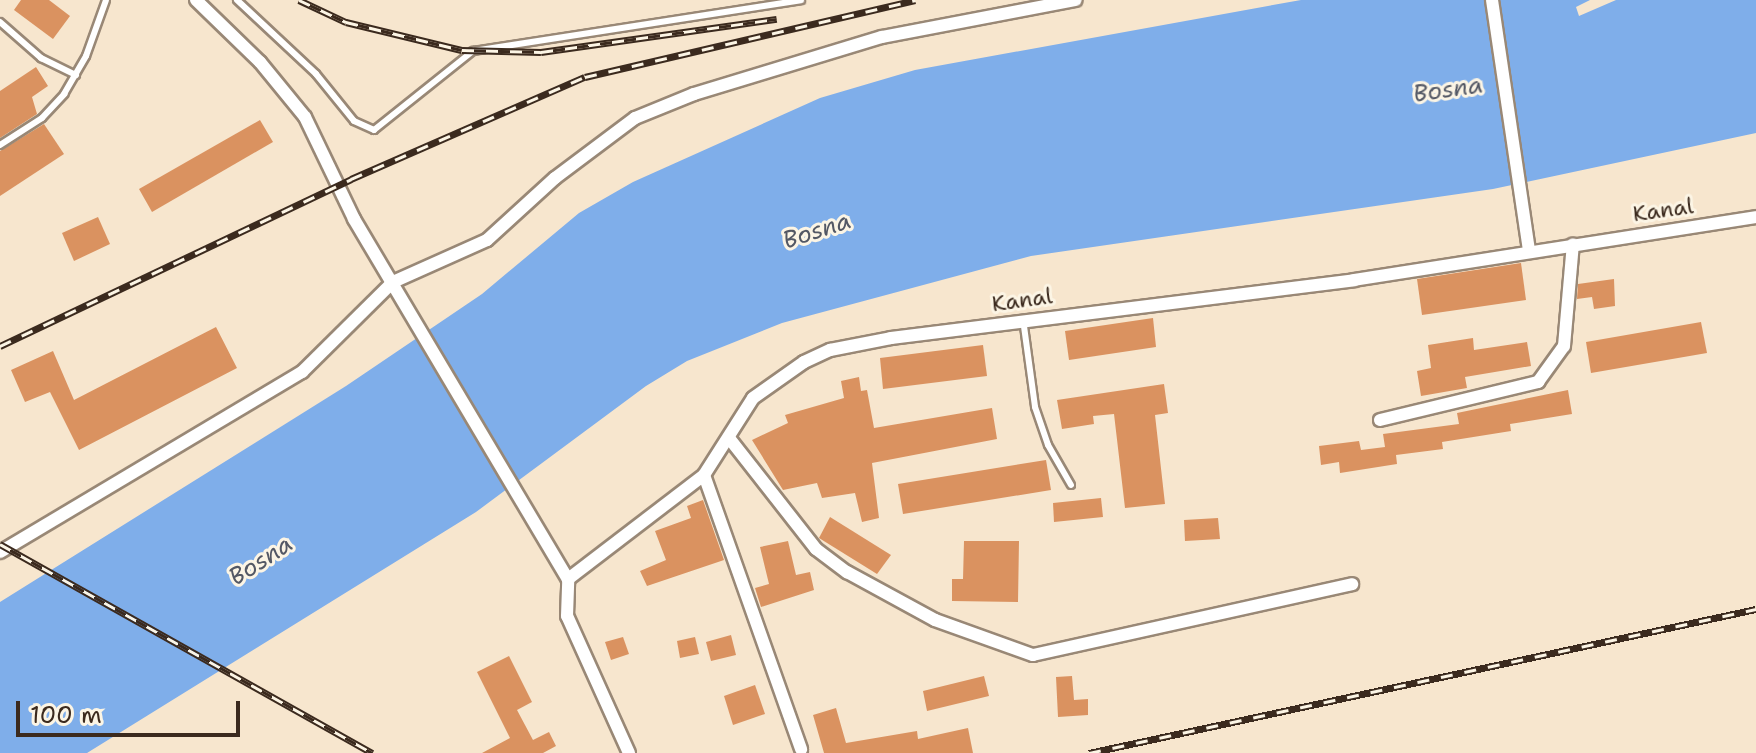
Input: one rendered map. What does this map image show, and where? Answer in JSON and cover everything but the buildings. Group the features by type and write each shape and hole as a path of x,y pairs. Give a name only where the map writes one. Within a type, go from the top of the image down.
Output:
{"street":[{"path":"196,0 305,117 354,219 568,579 567,616 603,686 629,753"},
{"path":"0,552 302,372 393,282 487,240 555,178 635,118 694,94 882,37 1076,0"},
{"path":"1492,0 1529,251"},
{"name":"Kanal","path":"568,579 704,475 753,398 776,378 830,350 1170,299 1244,295 1756,217"},
{"path":"1380,420 1538,382 1564,346 1573,244"},
{"path":"729,438 816,549 847,572 935,620 1033,655 1352,584"},
{"path":"704,475 801,749"}],"lane":[{"path":"0,145 42,118 76,75 106,0"},
{"path":"237,0 316,74 354,121 374,130 473,51 801,0"},
{"path":"0,22 41,58 76,75"},
{"path":"1023,319 1035,407 1048,445 1071,485"}],"water":[{"name":"Bosna","path":"1301,0 1590,0 1576,7 1579,16 1616,0 1756,0 1756,133 1493,189 1031,256 782,323 687,361 646,386 476,512 87,753 0,753 0,602 346,386 482,294 579,213 633,182 820,98 915,70"}],"railway":[{"path":"299,0 346,22 462,50 541,52 777,19"},
{"path":"0,346 351,179 585,77 915,0"},
{"path":"0,544 372,753"},
{"path":"1089,753 1756,609"}]}
